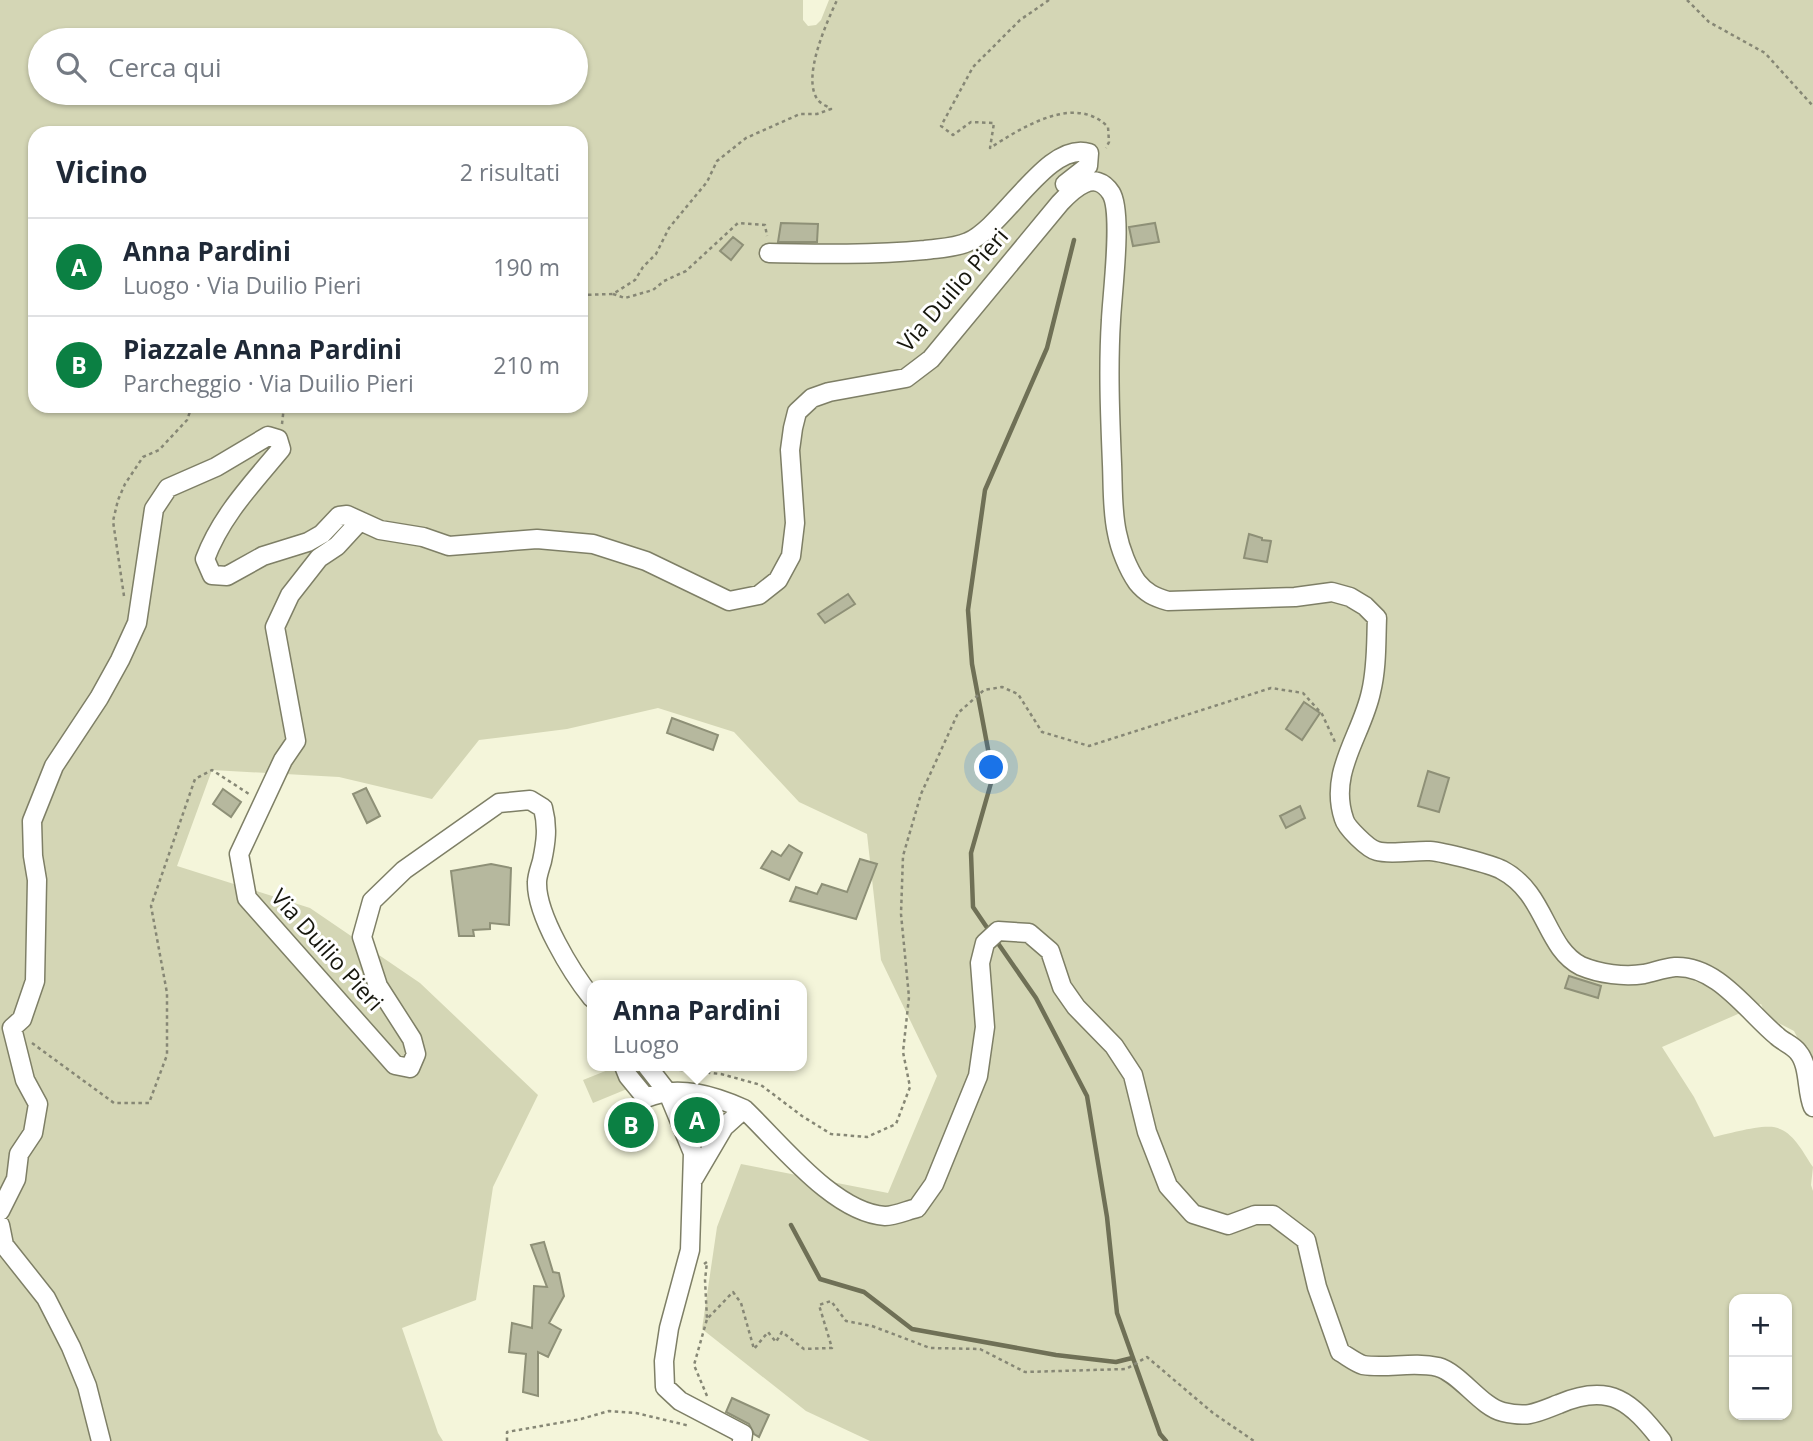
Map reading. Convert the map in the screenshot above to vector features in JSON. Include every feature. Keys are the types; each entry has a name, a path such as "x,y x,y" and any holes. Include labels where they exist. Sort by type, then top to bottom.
{"street":[{"path":"769,253 880,255 967,243 983,233 1047,166 1073,151 1089,153 1088,166 1063,185 1058,196 1060,203"},
{"name":"Via Duilio Pieri","path":"587,992 576,979 545,917 537,883 547,824 543,808 530,800 499,803 404,870 372,901 362,937 378,986 412,1039 416,1054 410,1068 395,1065 247,898 239,854 283,760 296,741 275,627 290,595 319,558 337,546 360,521 380,530 423,537 449,546 537,539 593,544 646,561 729,601 759,595 778,580 791,556 795,523 790,450 797,412 812,398 830,392 906,377 931,359 1060,203 1080,184 1098,181 1112,194 1116,248 1110,332 1113,491 1117,533 1137,581 1150,596 1168,601 1295,597 1332,592 1350,597 1365,606 1377,618 1376,661 1361,726 1344,760 1340,793 1344,821 1356,836 1377,851 1433,851 1501,870 1522,886 1537,904 1562,953 1583,967 1611,975 1642,974 1672,967 1689,967 1706,973 1798,1052 1807,1076 1808,1095 1813,1107"},
{"path":"0,1211 16,1179 19,1154 33,1133 38,1104 26,1080 12,1028 22,1019 35,981 37,880 32,821 54,766 92,710 137,623 154,509 159,499 168,488 216,467 268,436 278,439 281,449 229,512 212,538 205,559 212,575 227,576 263,556 308,542 322,534 340,516 347,514 360,521"},
{"path":"626,1071 646,1098 658,1093 687,1092 719,1098 744,1109 821,1186 851,1206 886,1216 917,1208 934,1184 978,1076 985,1027 980,963 985,943 999,931 1029,933 1050,951 1062,987 1076,1007 1114,1045 1133,1074 1147,1132 1168,1186 1193,1214 1228,1225 1255,1216 1273,1215 1306,1240 1317,1287 1340,1352 1362,1364 1441,1368 1500,1412 1530,1416 1565,1401 1594,1394 1617,1399 1639,1412 1662,1441"},
{"path":"652,1071 668,1093 693,1153 690,1250 669,1328 664,1361 665,1387 680,1401 743,1434 742,1441"},
{"path":"692,1181 724,1127 744,1109"},
{"path":"0,1224 4,1245 46,1298 71,1347 87,1386 101,1441"}],"path":[{"path":"613,295 635,279 656,254 669,228 707,182 718,161 746,138 800,114 817,114 831,109 819,101 813,91 812,81 816,51 837,0"},
{"path":"1049,0 1020,20 974,67 941,126 953,135 971,122 995,123 990,148 1033,122 1076,113 1100,119 1108,127 1109,142 1104,152"},
{"path":"1687,0 1709,22 1765,52 1813,106"},
{"path":"588,295 625,298 653,290 664,281 686,271 738,223 765,225 769,253"},
{"path":"692,1071 721,1074 761,1085 831,1134 867,1137 896,1124 911,1087 903,1052 909,997 901,914 903,856 920,794 936,757 958,713 984,691 1002,687 1018,694 1042,732 1089,746 1271,688 1303,693 1322,714 1344,760"},
{"path":"12,1028 114,1103 149,1103 167,1055 167,993 151,906 195,779 212,770 263,802"},
{"path":"684,1275 707,1262 707,1319 694,1365 707,1398"},
{"path":"707,1319 733,1292 741,1303 754,1349 768,1332 776,1342 782,1332 804,1349 832,1348 819,1305 831,1301 846,1321 872,1326 930,1348 980,1349 1025,1373 1126,1369 1147,1357 1213,1413 1254,1441"},
{"path":"507,1441 507,1432 581,1419 609,1411 636,1413 695,1428"}],"green space":[{"path":"0,0 803,0 803,20 808,26 816,25 821,20 829,0 1813,0 1813,1058 1808,1058 1794,1031 1767,1017 1761,1004 1662,1047 1694,1097 1714,1137 1774,1127 1795,1140 1813,1167 1813,1441 870,1441 806,1411 702,1329 717,1227 741,1164 888,1193 937,1076 881,960 867,834 799,802 734,732 658,708 567,729 479,740 432,799 339,777 212,770 177,866 310,908 420,983 538,1095 493,1187 476,1300 402,1328 443,1441 0,1441"},
{"path":"606,1071 620,1071 627,1089 593,1103 583,1080"}],"building":[{"path":"781,223 818,224 817,242 778,242"},
{"path":"1155,223 1159,242 1133,246 1129,227"},
{"path":"733,237 743,245 731,260 720,251"},
{"path":"1249,534 1271,541 1267,562 1244,558"},
{"path":"848,594 855,604 825,623 818,614"},
{"path":"1304,702 1320,713 1302,740 1286,729"},
{"path":"672,718 718,735 713,750 667,733"},
{"path":"1428,771 1449,778 1439,812 1418,806"},
{"path":"366,788 380,816 367,823 353,794"},
{"path":"223,789 241,802 231,817 213,804"},
{"path":"1300,806 1305,818 1286,828 1280,816"},
{"path":"789,845 802,853 789,880 761,868 772,851 781,856"},
{"path":"860,859 877,864 856,919 790,901 796,887 817,894 822,884 847,892"},
{"path":"491,864 511,868 509,925 490,923 490,929 473,930 474,936 459,936 451,871"},
{"path":"1569,976 1601,986 1598,998 1565,988"},
{"path":"544,1242 553,1272 559,1273 564,1296 549,1323 561,1330 548,1357 538,1352 538,1396 523,1392 526,1354 509,1352 512,1323 532,1328 534,1286 547,1287 531,1245"},
{"path":"732,1398 769,1415 759,1437 754,1434 749,1424 726,1412"}],"waterway":[{"path":"990,932 973,907 971,853 993,776 972,664 968,610 985,490 1047,348 1074,240"},
{"path":"995,939 1036,998 1087,1096 1107,1217 1117,1313 1160,1434 1166,1441"},
{"path":"791,1225 820,1279 864,1292 912,1329 1056,1355 1116,1362 1132,1358"}],"place":[{"name":"Anna Pardini","path":"697,1120"},
{"name":"Piazzale Anna Pardini","path":"631,1125"}]}
